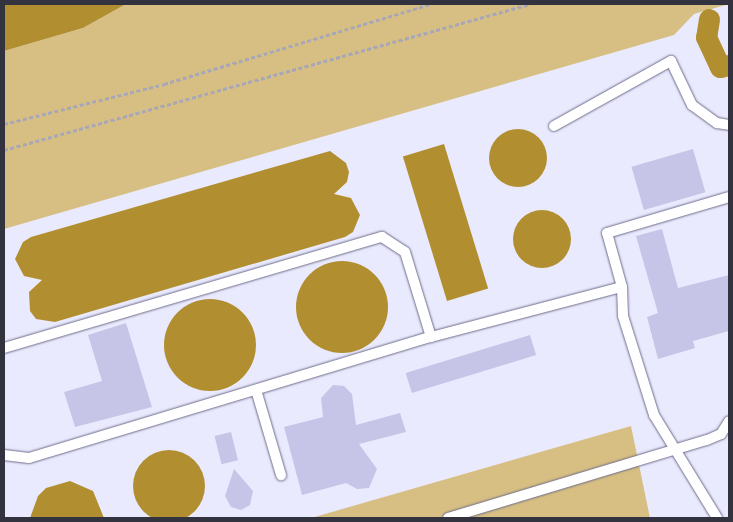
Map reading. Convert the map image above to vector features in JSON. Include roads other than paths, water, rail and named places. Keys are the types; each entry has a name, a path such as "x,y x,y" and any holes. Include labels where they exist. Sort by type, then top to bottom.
{"lane":[{"path":"554,126 671,61 692,104 717,123 729,125"},
{"path":"717,518 674,451 654,415 623,316 622,287 606,233 729,196"},
{"path":"4,348 382,237 405,252 431,337"},
{"path":"4,455 29,458 431,337 622,287"},
{"path":"256,390 281,475"},
{"path":"448,518 674,451 721,434 729,421"}],"waterway":[{"path":"709,19 706,37 720,67 729,65"}]}
